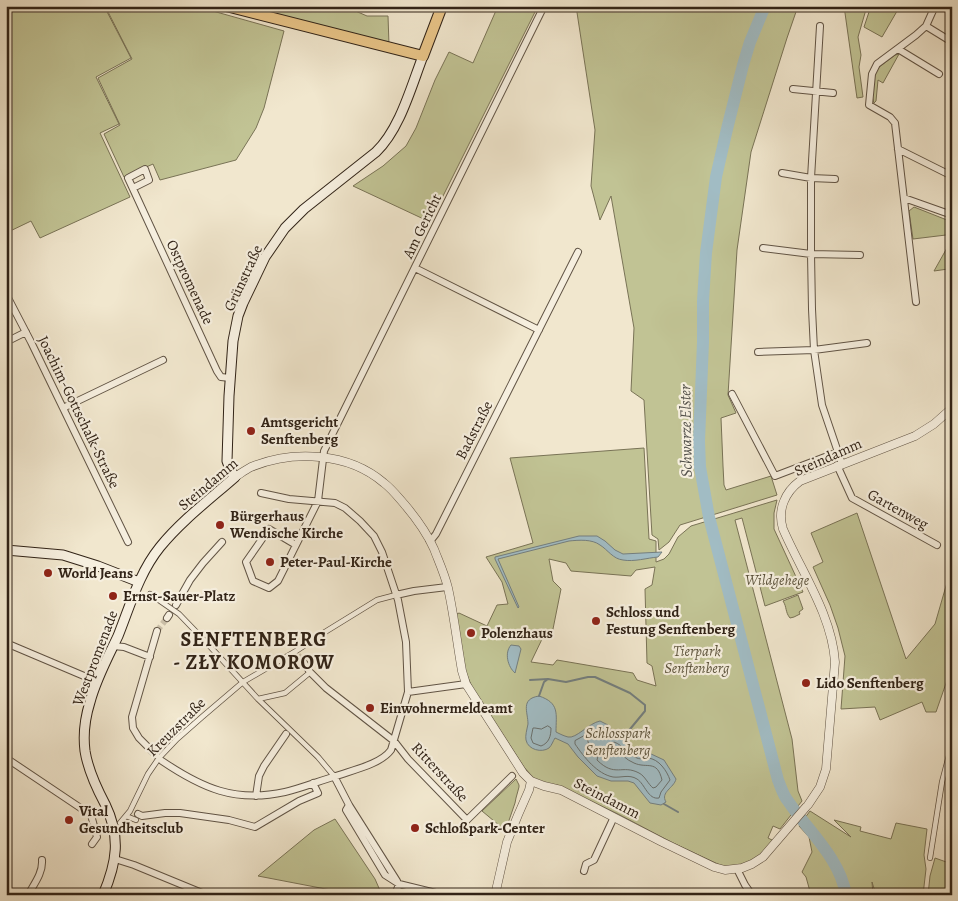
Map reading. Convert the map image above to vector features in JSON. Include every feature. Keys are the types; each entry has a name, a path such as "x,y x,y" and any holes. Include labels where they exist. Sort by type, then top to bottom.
{"main road":[{"path":"226,6 423,56 442,6"},
{"name":"Grünstraße","path":"235,477 227,461 230,378 233,341 238,316 243,303 265,257 285,228 304,209 383,146 398,121 423,56"},
{"name":"Steindamm","path":"139,582 152,558 167,539 235,477"},
{"path":"6,550 63,556 98,566 139,582"},
{"name":"Westpromenade","path":"103,895 115,859 114,825 94,783 87,760 84,740 90,700 139,582"}],"street":[{"name":"Am Gericht","path":"296,544 270,529 246,562 253,581 268,588 278,581 318,501 324,451 544,6"},
{"path":"916,302 895,123 890,117 869,105 872,74 878,64 926,26 935,6"},
{"name":"Gartenweg","path":"820,26 811,178 811,254 814,350 822,405 852,498 937,545"},
{"path":"926,26 952,42"},
{"path":"898,49 939,74"},
{"path":"793,89 833,93"},
{"path":"898,149 952,176"},
{"path":"782,173 835,180"},
{"name":"Ostpromenade","path":"133,188 217,371 221,377 230,378"},
{"path":"904,198 952,215"},
{"path":"764,248 811,254 860,255"},
{"name":"Badstraße","path":"429,540 436,534 578,252"},
{"path":"415,268 539,330"},
{"name":"Joachim-Gottschalk-Straße","path":"6,294 128,542"},
{"path":"6,342 26,332"},
{"path":"758,352 814,350 867,343"},
{"path":"63,408 163,360"},
{"path":"732,394 775,476 838,452"},
{"name":"Steindamm","path":"235,477 249,468 263,463 295,457 324,457 348,462 383,482 415,517 429,540 447,587 466,684 520,768 531,781 561,790 714,867 725,870 737,869 752,864 763,857 807,806 820,787 826,769 835,662 834,652 823,614 783,529 780,516 786,498 800,481 915,436 934,424 952,408"},
{"name":"Ritterstraße","path":"158,631 132,717 133,728 139,738 159,758 189,779 222,792 239,796 285,792 381,759 391,750 408,692 406,642 396,595 382,552 374,536 345,508 335,503 289,499 261,493"},
{"path":"171,612 190,580 222,542"},
{"path":"396,595 447,587"},
{"path":"150,594 218,655 288,732 318,758 334,776 349,805 346,810 385,875 398,884 444,895"},
{"name":"Kreuzstraße","path":"120,823 130,811 148,774 159,758 177,739 243,682 297,653 325,632 377,600 396,595"},
{"path":"6,643 84,676"},
{"path":"113,646 125,648 150,657"},
{"path":"6,658 6,667"},
{"path":"304,663 309,673 326,688 394,741"},
{"path":"258,699 285,693 309,673"},
{"path":"408,692 466,684"},
{"path":"256,796 259,776 264,766 288,732"},
{"name":"Ritterstraße","path":"394,741 408,759 467,820 512,776"},
{"path":"930,858 942,782 952,744"},
{"path":"6,758 91,815 97,836 92,844"},
{"path":"494,895 507,842 530,790 531,781"},
{"path":"126,816 137,817 165,812 180,813 229,820 255,827 318,793 313,783"},
{"path":"130,811 137,817"},
{"path":"584,871 586,864 594,860 614,817"},
{"path":"115,859 206,895"},
{"path":"28,895 41,873 43,867 42,860"},
{"path":"737,869 744,885 752,895"},
{"path":"395,895 398,884"}],"green space":[{"path":"20,6 104,6 131,58 96,77 119,124 100,133 130,197 40,238 31,221 6,233 6,14"},
{"path":"105,6 195,6 284,31 264,108 256,128 236,160 160,180 153,164 124,177 104,134 120,125 98,78 132,59"},
{"path":"234,6 344,6 367,16 388,16 389,45"},
{"path":"498,6 521,6 535,12 430,222 353,186 383,166 406,146 416,128 435,80 449,52 473,63"},
{"path":"576,6 798,6 751,152 737,250 728,395 736,413 721,418 724,485 726,490 771,476 777,495 680,525 669,542 659,550 658,539 652,535 644,400 631,391 634,328 611,196 600,220 591,186 595,130"},
{"path":"844,6 867,6 858,37 863,97 857,98"},
{"path":"871,6 900,6 882,37 864,27"},
{"path":"899,54 883,83 878,80 876,101 874,103 872,96 874,74 878,68"},
{"path":"914,207 952,222 952,238 946,235 913,239 909,211"},
{"path":"952,239 952,270 934,271"},
{"path":"644,448 649,539 656,541 656,562 664,559 669,554 678,537 691,526 777,500 774,513 774,529 803,592 765,606 742,518 735,520 792,739 798,791 802,801 780,829 773,826 768,838 774,841 763,854 754,860 736,866 726,867 720,865 557,785 536,781 524,767 472,687 465,670 455,615 459,613 487,626 497,605 508,604 502,582 486,557 533,543 510,458","holes":["549,559 566,563 571,571 631,576 636,570 655,567 652,585 645,589 647,663 652,666 656,686 637,680 633,673 557,660 553,665 531,662 544,635 552,634 561,589 553,581"]},
{"path":"857,513 906,659 935,624 948,579 952,581 952,666 936,712 926,712 922,702 880,720 875,707 841,709 845,656 830,605 813,567 823,562 811,533"},
{"path":"798,595 803,609 799,612 800,614 790,618 783,601"},
{"path":"516,779 519,787 505,832 482,811"},
{"path":"810,811 851,837 834,820 861,827 860,831 891,839 896,823 927,829 923,895 876,895 872,882 873,895 811,895 806,877 802,872 812,852 809,837 799,826"},
{"path":"335,819 375,879 382,895 357,895 258,876 314,830"},
{"path":"935,858 952,864 952,895 928,895 930,876"}],"water":[{"path":"579,536 597,536 623,554 662,552 658,557 623,560 613,556 597,543 577,540 498,559 518,608 495,557"},
{"path":"511,645 519,646 521,649 515,673 510,667 508,660 508,652"},
{"path":"539,696 551,702 554,706 556,732 566,737 571,737 600,721 608,725 615,737 624,739 630,748 639,753 649,753 664,760 676,779 665,795 666,802 661,805 650,803 634,783 611,781 597,776 568,744 555,738 546,750 536,750 529,746 526,738 528,724 526,707 529,700"}],"waterway":[{"name":"Schwarze Elster","path":"765,6 743,65 716,177 706,253 703,301 700,467 709,517 778,780 786,799 830,857 843,882 846,895"},
{"path":"530,680 548,679 566,682 595,677 630,693 645,705 645,711 624,739"},
{"path":"539,696 544,682 548,679"},
{"path":"664,804 678,812"}],"tunnel":[{"path":"157,631 167,618"},
{"path":"298,655 304,663"}],"place":[{"name":"Amtsgericht Senftenberg","path":"251,431"},
{"name":"Bürgerhaus Wendische Kirche","path":"220,525"},
{"name":"Peter-Paul-Kirche","path":"270,562"},
{"name":"World Jeans","path":"48,573"},
{"name":"Ernst-Sauer-Platz","path":"113,596"},
{"name":"Schloss und Festung Senftenberg","path":"596,621"},
{"name":"Polenzhaus","path":"471,633"},
{"name":"Lido Senftenberg","path":"806,683"},
{"name":"Einwohnermeldeamt","path":"370,708"},
{"name":"Vital Gesundheitsclub","path":"69,820"},
{"name":"Schloßpark-Center","path":"415,828"}],"district":[{"name":"SENFTENBERG - ZŁY KOMOROW","path":"254,650"}],"park label":[{"name":"Wildgehege","path":"777,580"},
{"name":"Tierpark Senftenberg","path":"697,660"},
{"name":"Schlosspark Senftenberg","path":"618,742"}]}
